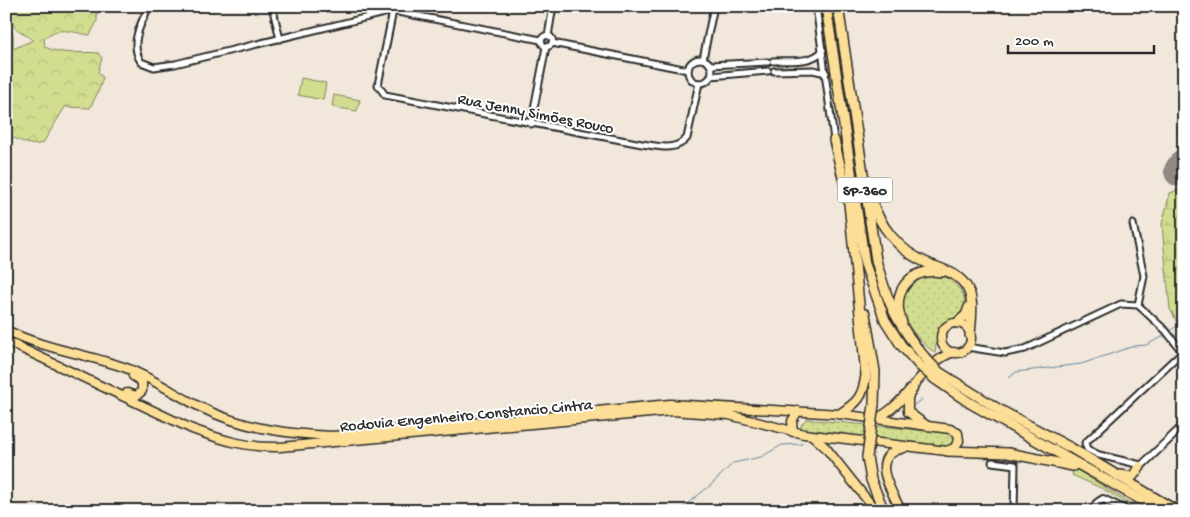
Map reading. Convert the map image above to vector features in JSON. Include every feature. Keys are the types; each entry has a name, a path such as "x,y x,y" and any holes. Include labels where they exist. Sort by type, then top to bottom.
{"highway":[{"name":"SP-360","path":"826,6 852,184"},
{"name":"SP-360","path":"838,6 876,260 887,300 923,363 970,403 1161,511"},
{"path":"834,140 849,203 866,376 864,392 855,404 840,414"},
{"path":"863,176 876,214 890,235 916,257 948,272 966,286 970,299 970,335"},
{"path":"852,184 855,262 872,342 875,371 874,404 868,457 871,480 884,511"},
{"path":"852,184 865,264 875,298 891,331 923,363"},
{"path":"908,337 900,317 898,302 906,282 920,272 948,272"},
{"path":"957,323 966,315 970,299"},
{"name":"SP-360","path":"937,375 1177,511"},
{"path":"947,451 1008,453 1051,460 1086,469"},
{"path":"1104,468 1128,477 1132,476 1140,466"},
{"path":"1140,466 1137,477 1140,484 1149,494"}],"main road":[{"path":"938,360 941,338 947,325 957,323 966,326 970,335 967,347 960,352 954,352 944,347 941,338"},
{"path":"6,330 44,345 127,369 225,418 270,430 333,436 670,404 840,414 950,430 958,433 958,444 947,451"},
{"path":"6,335 38,347 126,373 140,380 143,389 140,394 133,396 43,355 28,351"},
{"name":"Rodovia Engenheiro Constancio Cintra","path":"8,342 192,429 228,442 250,446 280,447 672,411 729,415 813,436 947,451"},
{"path":"876,419 887,413 914,388 938,360 954,352"},
{"path":"914,388 908,397 908,412 931,427"},
{"path":"792,432 792,421 798,411"},
{"path":"813,436 826,448 876,511"},
{"path":"901,511 884,473 884,462 890,453 911,447"}],"street":[{"path":"150,6 139,28 135,47 141,62 146,66 160,68 394,9 541,40"},
{"path":"272,6 280,38"},
{"path":"548,36 553,6"},
{"path":"703,59 714,6"},
{"path":"816,6 834,140"},
{"name":"Rua Jenny Simões Rouco","path":"394,9 378,85 385,95 531,124 642,144 670,147 682,143 689,131 699,83"},
{"path":"541,40 543,37 548,36"},
{"path":"548,36 552,38 552,43"},
{"path":"541,40 542,45 546,47"},
{"path":"531,124 546,47 552,43 688,70"},
{"path":"703,59 710,65 812,59 823,50"},
{"path":"703,59 693,61 688,70 691,78 699,83 706,81 711,76 759,71 813,70 826,73"},
{"path":"812,59 813,70"},
{"path":"782,61 783,70"},
{"path":"758,63 759,71"},
{"path":"710,65 711,76"},
{"path":"1133,224 1134,237 1144,276 1138,305"},
{"path":"967,347 1006,353 1025,349 1122,304 1138,305 1168,333 1183,353 1085,443 1087,449 1099,455 1140,466 1184,425"},
{"path":"992,462 1015,465 1014,511"},
{"path":"1092,511 1100,500 1110,500 1128,511"}],"green space":[{"path":"8,6 97,6 97,21 90,35 71,31 59,31 48,35 44,40 45,47 52,50 72,53 98,53 102,58 98,72 103,78 90,108 65,107 43,143 28,144 6,135 6,25 13,34 13,49 33,40 15,28 8,13"},
{"path":"301,78 326,83 323,100 298,95"},
{"path":"334,95 360,100 357,111 332,107"},
{"path":"1184,188 1184,335 1170,309 1162,224 1170,193"},
{"path":"941,274 957,286 964,297 965,303 961,316 949,320 938,330 935,353 912,330 905,318 902,306 903,295 909,285 922,278"},
{"path":"806,419 949,433 954,436 955,444 949,447 806,431 802,429 801,425"},
{"path":"1074,468 1140,509 1140,511 1103,489 1072,475"}],"waterway":[{"path":"1169,332 1184,320"},
{"path":"1009,378 1016,372 1081,364 1134,346 1146,345 1166,335"},
{"path":"914,405 922,400"},
{"path":"678,511 711,485 733,463 761,457 782,445 802,444"}],"taxiway":[{"path":"1184,125 1184,136"}],"runway":[{"path":"1180,171 1184,165"}]}
